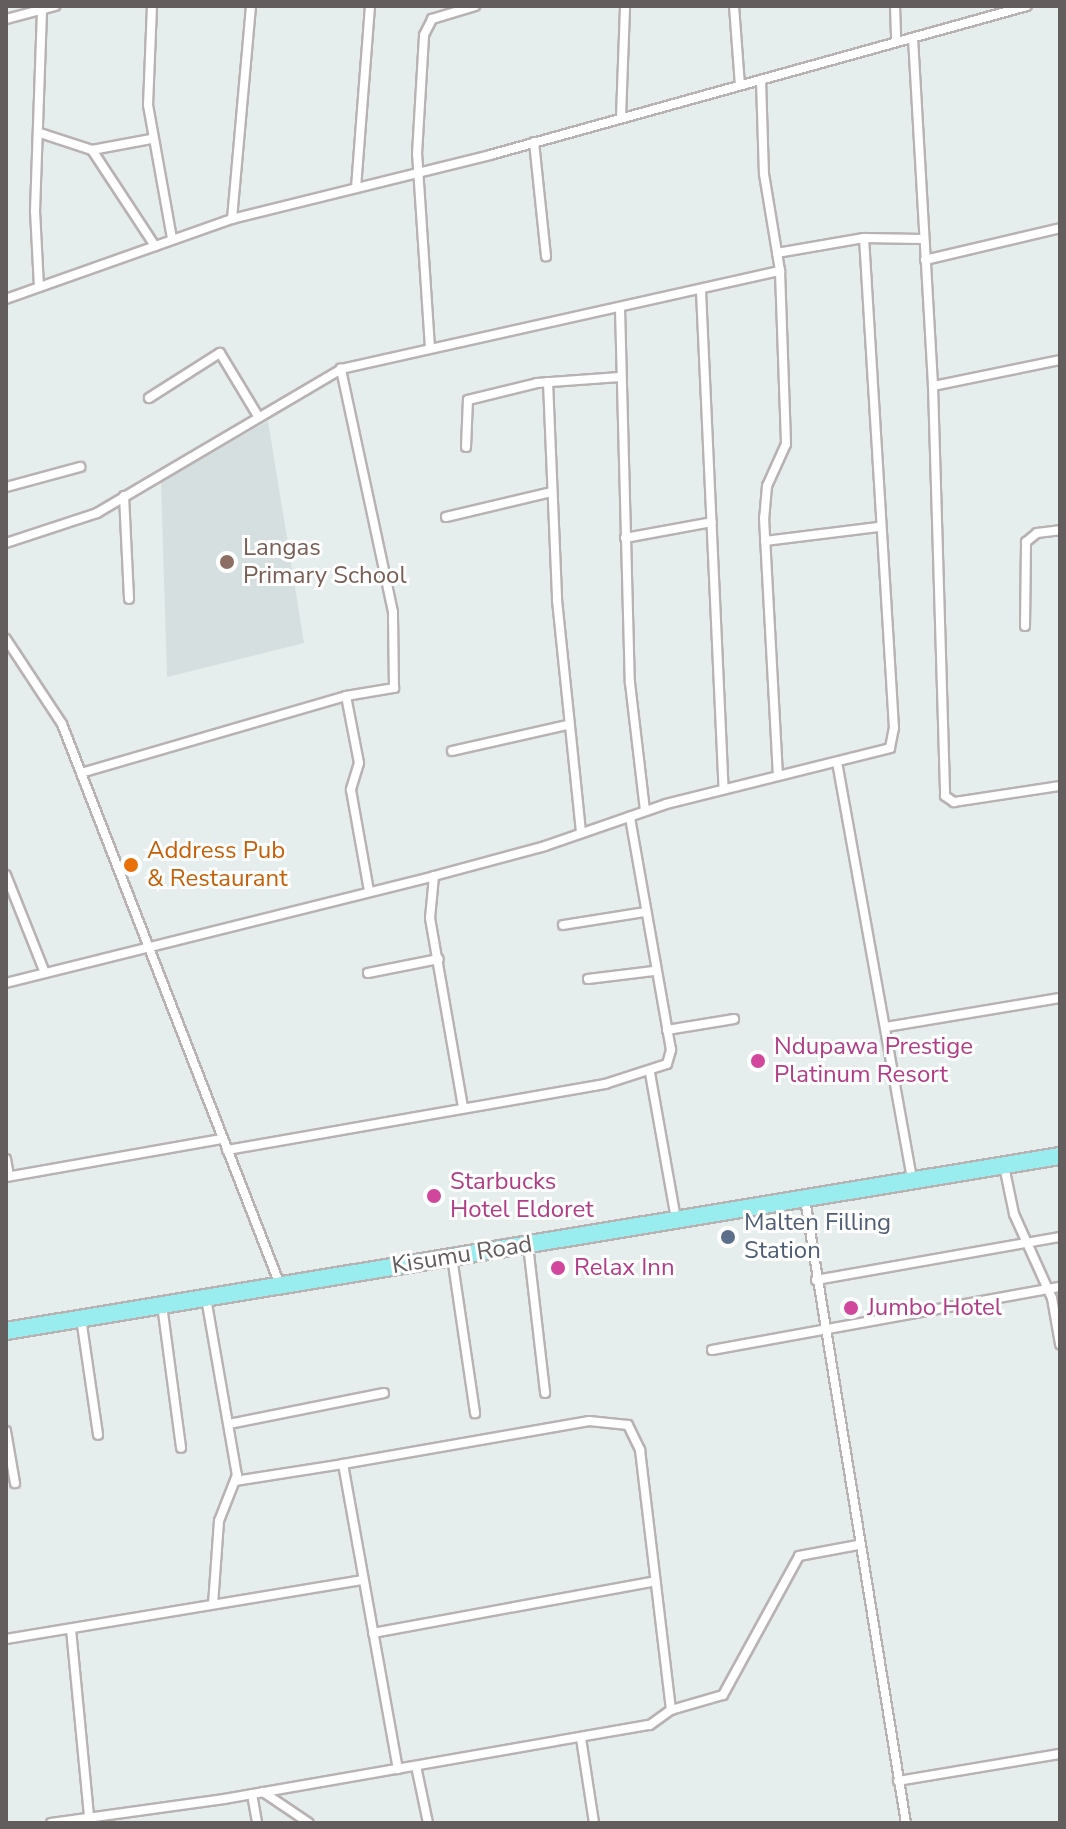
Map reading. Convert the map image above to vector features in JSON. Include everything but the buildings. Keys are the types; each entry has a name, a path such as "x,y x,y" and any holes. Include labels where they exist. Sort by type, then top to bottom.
{"highway":[{"name":"Kisumu Road","path":"6,1331 1060,1156"}],"street":[{"path":"6,19 55,6"},
{"path":"152,6 147,72 151,139 172,239"},
{"path":"232,219 251,6"},
{"path":"356,188 370,6"},
{"path":"430,348 419,173 425,29 432,19 475,6"},
{"path":"621,117 625,6"},
{"path":"734,6 740,85"},
{"path":"895,6 896,42"},
{"path":"6,299 232,219 419,173 1027,6"},
{"path":"39,287 35,211 42,10"},
{"path":"913,38 922,239 933,386 945,796 954,802 1060,786"},
{"path":"761,80 764,174 780,271 786,444 767,486 765,541 778,774"},
{"path":"40,133 92,150 151,139"},
{"path":"534,142 546,256"},
{"path":"92,150 155,246"},
{"path":"925,260 1060,228"},
{"path":"777,253 864,238 922,239"},
{"path":"6,983 434,876 724,788 886,750 894,742 878,527 864,238"},
{"path":"6,543 85,519 341,369 780,271"},
{"path":"701,291 712,522 714,644 724,788"},
{"path":"620,308 630,683 645,811"},
{"path":"149,398 220,353 258,416"},
{"path":"933,386 1060,360"},
{"path":"81,773 346,696 394,688 395,636 341,369"},
{"path":"466,447 468,400 548,382 620,377"},
{"path":"548,382 567,725 581,833"},
{"path":"6,487 80,467"},
{"path":"446,517 552,492"},
{"path":"124,496 129,599"},
{"path":"625,538 712,522"},
{"path":"765,541 878,527"},
{"path":"1025,626 1026,542 1037,533 1060,530"},
{"path":"7,642 58,715 280,1286"},
{"path":"346,696 359,763 351,790 369,891"},
{"path":"452,751 567,725"},
{"path":"837,762 912,1180"},
{"path":"227,1150 650,1073 669,1060 667,1030 654,971 630,817"},
{"path":"6,875 45,973"},
{"path":"434,876 430,918 463,1108"},
{"path":"563,925 645,912"},
{"path":"368,973 439,959"},
{"path":"588,979 654,971"},
{"path":"886,1027 1060,998"},
{"path":"667,1030 734,1019"},
{"path":"650,1073 676,1219"},
{"path":"6,1159 8,1176 222,1139"},
{"path":"1004,1165 1025,1243 1048,1289 1060,1344"},
{"path":"805,1198 858,1545 906,1823"},
{"path":"816,1280 1060,1237"},
{"path":"528,1245 545,1393"},
{"path":"452,1257 475,1413"},
{"path":"712,1350 823,1327 1060,1287"},
{"path":"206,1298 229,1424 235,1481 219,1521 213,1604"},
{"path":"162,1305 181,1448"},
{"path":"81,1318 98,1435"},
{"path":"229,1424 384,1393"},
{"path":"235,1481 589,1421 621,1422 633,1429 640,1450 671,1710"},
{"path":"6,1431 15,1483"},
{"path":"343,1464 398,1769"},
{"path":"51,1823 252,1794 650,1725 671,1710 715,1699 729,1688 799,1556 858,1545"},
{"path":"6,1639 363,1580"},
{"path":"373,1633 655,1581"},
{"path":"71,1629 93,1816"},
{"path":"581,1738 594,1823"},
{"path":"898,1781 1060,1754"},
{"path":"416,1766 428,1823"},
{"path":"263,1792 309,1823"},
{"path":"252,1794 257,1823"},
{"path":"93,1816 108,1823"}],"shaded area":[{"name":"Langas Primary School","path":"268,421 304,643 167,677 161,482"}],"place":[{"name":"Langas Primary School","path":"227,562"},
{"name":"Address Pub & Restaurant","path":"131,865"},
{"name":"Ndupawa Prestige Platinum Resort","path":"758,1061"},
{"name":"Starbucks Hotel Eldoret","path":"434,1196"},
{"name":"Malten Filling Station","path":"728,1237"},
{"name":"Relax Inn","path":"558,1268"},
{"name":"Jumbo Hotel","path":"851,1308"}]}
